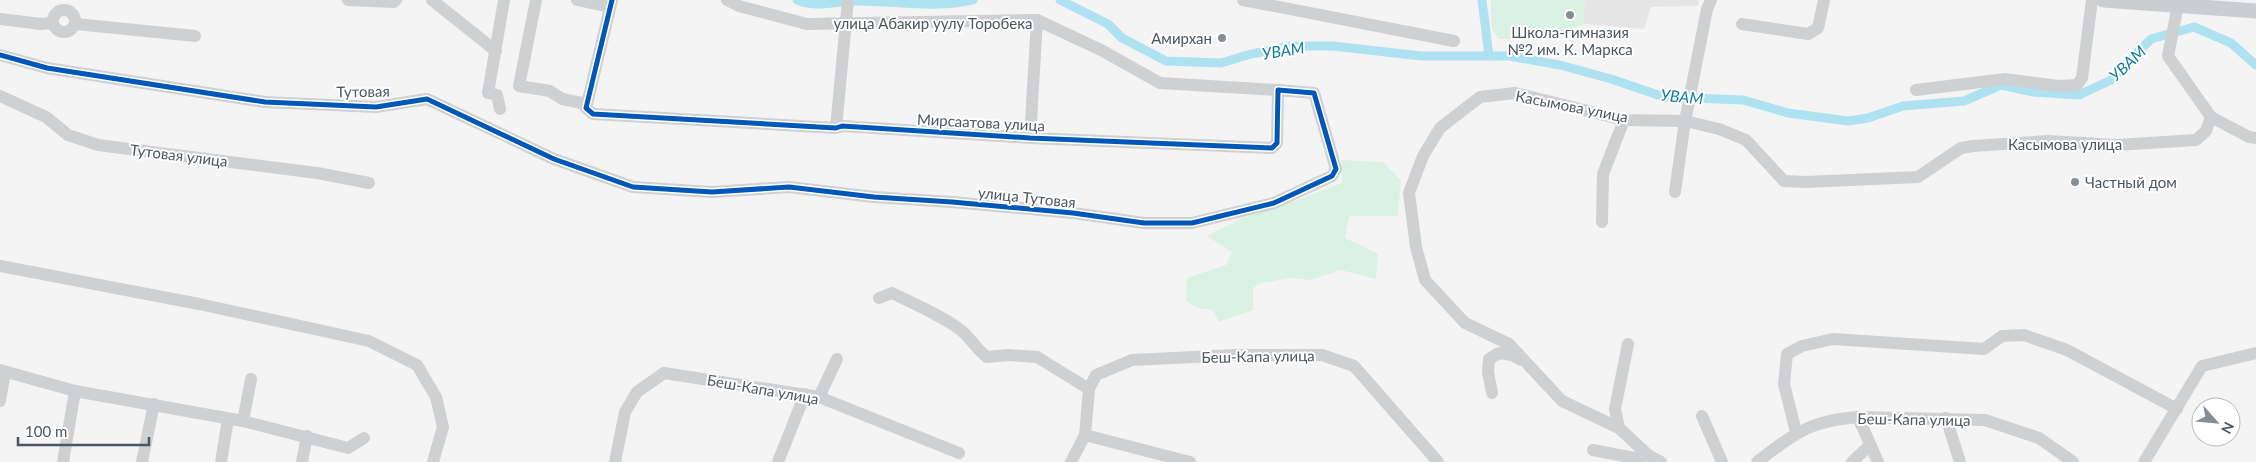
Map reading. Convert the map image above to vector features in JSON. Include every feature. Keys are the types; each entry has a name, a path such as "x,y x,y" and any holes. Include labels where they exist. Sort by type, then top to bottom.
{"main road":[{"path":"2103,0 2256,10"}],"street":[{"path":"348,0 386,2 396,0"},
{"path":"432,0 496,51"},
{"path":"500,109 497,95 488,93 504,0"},
{"name":"Мирсаатова улица","path":"536,0 519,86 550,91 562,99 590,109 836,128 842,126 1030,138 1272,148 1277,144 1278,90"},
{"path":"577,0 611,3 590,109"},
{"name":"улица Абакир уулу Торобека","path":"727,0 739,6 807,24 847,19 1037,20 1102,50 1160,83 1278,90"},
{"path":"836,128 848,0"},
{"path":"1244,0 1454,41"},
{"path":"1675,192 1686,118 1707,9 1711,0"},
{"path":"1742,24 1808,34 1818,28 1824,0"},
{"path":"1916,90 2005,79 2058,86 2077,85 2082,78 2092,0"},
{"path":"68,5 75,15 76,24 71,31 64,33 56,30 53,23 54,16 68,5"},
{"path":"2178,5 2168,56 2211,117 2249,137 2256,138"},
{"path":"0,19 41,24 53,23"},
{"name":"Мирсаатова улица","path":"1030,138 1037,20"},
{"path":"76,24 196,36"},
{"name":"Тутовая","path":"0,55 47,68 265,102 376,107 427,99 554,159 633,187 712,192"},
{"name":"улица Тутовая","path":"712,192 789,187 874,197 952,202 1073,214 1144,223 1192,223 1274,203 1332,176 1336,169 1335,164 1314,93 1278,90"},
{"name":"Касымова улица","path":"1661,462 1648,455 1619,428 1562,401 1530,364 1509,344 1465,323 1425,280 1416,247 1409,193 1423,156 1440,128 1480,97 1515,93 1624,120 1686,118 1746,140 1784,180 1806,182 1918,177 1961,148 1973,146 2048,142 2116,145 2196,140 2206,131 2211,117"},
{"name":"Тутовая улица","path":"0,96 46,117 68,135 98,145 317,173 369,183"},
{"path":"1602,222 1603,174 1624,120"},
{"path":"0,266 199,304 369,341 417,365 436,397 443,427 433,462"},
{"path":"879,298 892,292 964,332 978,351 987,357 1008,355 1037,357 1089,389 1085,435 1071,462"},
{"path":"1796,432 1784,384 1787,354 1802,346 1834,339 1984,348 2002,336 2024,335 2067,350 2177,409"},
{"path":"1619,428 1615,409 1628,344"},
{"path":"1492,392 1488,372 1489,359 1499,353 1512,355 1530,364"},
{"path":"2144,462 2202,366 2256,353"},
{"name":"Беш-Капа улица","path":"1089,389 1096,376 1132,360 1236,355 1322,355 1354,366 1438,462"},
{"path":"819,397 837,359"},
{"path":"0,401 2,371 75,391 243,421 348,448 364,438"},
{"name":"Беш-Капа улица","path":"615,462 624,412 637,392 664,373 819,397 959,453"},
{"path":"243,421 250,379"},
{"path":"63,462 75,391"},
{"path":"778,462 805,394"},
{"path":"142,462 154,404"},
{"path":"1702,416 1722,462"},
{"path":"220,462 228,418"},
{"path":"1858,418 1878,462"},
{"name":"Беш-Капа улица","path":"1757,462 1796,432 1837,419 1858,418 1985,420 2039,438 2073,462"},
{"path":"1946,418 1960,462"},
{"path":"1085,435 1190,462"},
{"path":"302,462 307,436"},
{"path":"1852,462 1870,445"},
{"path":"1593,450 1634,458 1648,455"}],"shaded area":[{"name":"Школа-гимназия №2 им. К. Маркса","path":"1491,0 1699,0 1698,6 1651,7 1644,29 1584,24 1549,37 1499,39 1492,29"}],"green space":[{"name":"Школа-гимназия №2 им. К. Маркса","path":"1491,0 1585,0 1584,24 1549,37 1499,39 1492,29"},
{"path":"1341,160 1383,162 1401,181 1398,216 1349,216 1345,238 1378,254 1376,279 1341,270 1310,280 1293,278 1261,283 1253,288 1253,310 1219,322 1213,310 1197,308 1186,301 1187,278 1226,265 1232,252 1207,236 1242,218 1342,183"}],"waterway":[{"name":"УВАМ","path":"797,0 812,4 850,1 945,4 973,0"},
{"name":"УВАМ","path":"1060,0 1108,24 1122,38 1166,61 1221,63 1251,54 1291,46 1333,46 1421,56 1509,56 1560,65 1611,79 1664,97 1743,100 1788,113 1848,121 1868,118 1903,106 1964,101 2001,85 2033,92 2079,95 2111,80 2151,39 2194,27 2231,43 2256,65"},
{"path":"1482,0 1489,56"}],"cycle path":[{"path":"0,55 47,68 265,102 376,107 427,99 554,159 633,187 712,192 789,187 874,197 1073,213 1144,223 1192,223 1274,203 1332,176 1336,169 1314,93 1278,90 1277,143 1272,148 1030,138 842,126 836,128 593,114 586,108 612,0"}],"place":[{"name":"Школа-гимназия №2 им. К. Маркса","path":"1570,15"},
{"name":"Амирхан","path":"1222,38"},
{"name":"Частный дом","path":"2075,182"}]}
